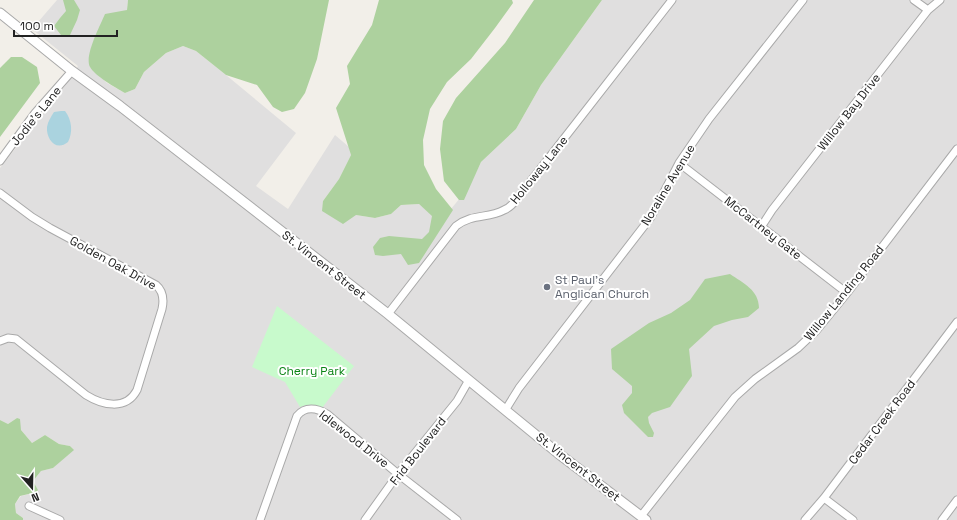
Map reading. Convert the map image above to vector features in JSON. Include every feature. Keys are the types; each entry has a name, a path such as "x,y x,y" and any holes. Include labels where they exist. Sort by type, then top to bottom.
{"street":[{"name":"Holloway Lane","path":"388,314 456,226 463,221 472,218 503,211 516,200 672,0"},
{"name":"Noraline Avenue","path":"506,409 519,388 651,217 679,163 708,119 803,0"},
{"path":"914,0 928,10"},
{"name":"Willow Bay Drive","path":"761,227 772,210 928,10 940,0"},
{"name":"St. Vincent Street","path":"0,13 72,71 127,111 388,314 506,409 559,454 643,518"},
{"name":"Jodie's Lane","path":"0,161 35,113 72,71"},
{"name":"Willow Landing Road","path":"643,518 735,397 755,379 798,348 816,331 847,293 957,149"},
{"name":"McCartney Gate","path":"679,163 847,293"},
{"name":"Golden Oak Drive","path":"0,193 32,218 156,285 161,291 163,301 162,309 137,390 132,398 123,403 111,404 98,402 86,395 16,340 8,338 0,341"},
{"name":"Cedar Creek Road","path":"805,520 824,498 957,322"},
{"name":"Frid Boulevard","path":"364,520 398,474 457,401 469,380"},
{"name":"Idlewood Drive","path":"260,520 295,422 301,412 316,409 327,414 398,474 457,520"},
{"path":"824,498 853,520"},
{"path":"942,520 957,500"},
{"path":"29,506 60,520"}],"shaded area":[{"path":"57,0 128,0 127,10 90,67 107,83 125,93 135,89 144,72 166,53 183,46 196,51 296,133 256,186 288,209 335,135 349,147 351,155 339,179 323,201 356,215 375,218 391,214 401,205 419,204 432,215 442,220 469,187 481,162 516,129 541,85 602,0 957,0 957,520 23,520 23,518 16,513 15,504 21,496 37,492 38,490 33,481 41,471 53,468 73,450 70,446 59,444 45,435 32,443 21,430 17,418 8,424 0,420 0,168 71,78 78,66 32,29"}],"green space":[{"path":"63,0 74,0 80,10 70,35 61,35 54,26 66,11"},
{"path":"128,0 329,0 317,59 305,93 294,109 282,112 273,107 257,85 226,75 196,51 183,46 166,53 144,72 135,89 125,93 101,78 90,67 89,56 93,41 105,14 127,10"},
{"path":"379,0 512,0 513,3 471,59 447,82 430,109 423,140 424,165 436,189 453,210 419,263 408,265 401,254 383,256 375,255 373,247 380,238 389,236 422,239 429,232 432,216 419,204 401,205 391,214 375,218 356,215 343,224 322,211 323,201 339,179 351,155 336,108 350,84 347,66 372,25"},
{"path":"534,0 602,0 541,85 516,129 481,162 464,200 459,200 444,181 440,149 443,121 456,98 505,43"},
{"path":"11,57 22,57 37,67 40,83 0,137 0,68"},
{"path":"730,274 745,284 753,292 756,296 759,308 748,317 714,326 689,349 692,376 670,407 652,413 648,417 654,433 653,437 648,437 624,413 622,405 632,393 632,386 612,369 611,349 649,323 671,313 690,300 705,279"},
{"name":"Cherry Park","path":"277,306 354,366 322,408 311,405 300,407 285,382 252,367"},
{"path":"17,418 20,419 21,430 32,443 45,435 59,444 70,446 74,450 53,468 41,471 33,481 38,490 37,492 20,496 15,504 16,513 23,518 23,520 0,520 0,420 8,424"}],"water":[{"path":"65,111 70,122 71,130 68,142 60,146 56,145 50,140 47,127 54,112"}],"place":[{"name":"St Paul’s Anglican Church","path":"547,287"}]}
